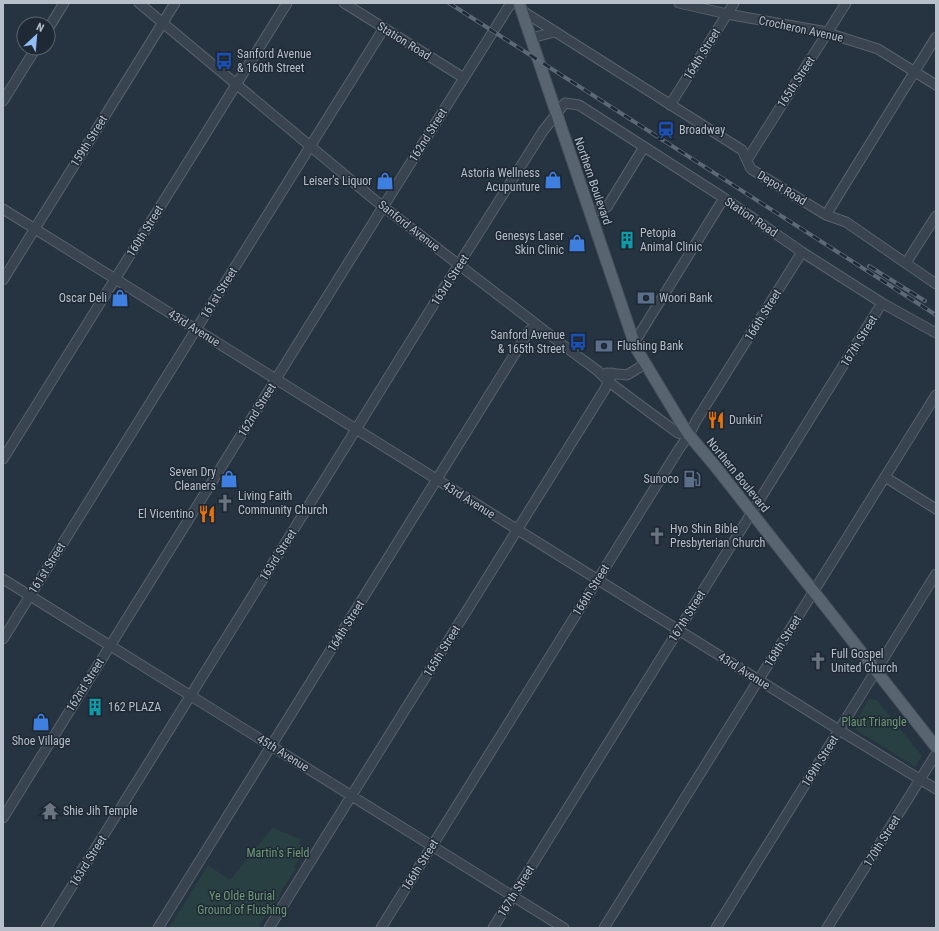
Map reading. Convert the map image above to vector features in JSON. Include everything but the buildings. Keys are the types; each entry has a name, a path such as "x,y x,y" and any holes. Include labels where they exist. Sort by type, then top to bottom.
{"main road":[{"name":"Northern Boulevard","path":"520,6 635,345 645,364 689,435 936,747"}],"street":[{"path":"56,16 64,3"},
{"name":"Sanford Avenue","path":"139,3 383,206 598,371 610,378 678,433 689,435"},
{"name":"159th Street","path":"3,280 175,3"},
{"name":"160th Street","path":"3,459 287,3"},
{"name":"Station Road","path":"344,3 464,78"},
{"name":"162nd Street","path":"3,818 383,206 511,3"},
{"name":"Crocheron Avenue","path":"679,3 727,14 827,32 878,49 936,86"},
{"name":"164th Street","path":"670,105 734,3"},
{"name":"165th Street","path":"746,160 846,3"},
{"name":"Depot Road","path":"520,6 555,32 742,150 751,169 826,215 846,222 936,284"},
{"name":"161st Street","path":"3,639 384,28"},
{"path":"531,38 555,32"},
{"path":"826,215 936,37"},
{"path":"3,101 31,56"},
{"name":"Station Road","path":"565,103 579,105 724,198 802,252 882,303 936,333"},
{"name":"163rd Street","path":"46,928 437,299 543,131 565,103"},
{"path":"590,213 606,208 644,147"},
{"path":"635,345 724,198"},
{"name":"43rd Avenue","path":"3,209 758,680 936,789"},
{"path":"906,263 936,216"},
{"name":"166th Street","path":"381,928 802,252"},
{"name":"167th Street","path":"493,928 882,303"},
{"name":"164th Street","path":"158,928 530,331 536,324"},
{"path":"610,378 627,375 645,364"},
{"name":"165th Street","path":"269,928 518,530 610,378"},
{"name":"168th Street","path":"604,928 936,395"},
{"path":"885,477 936,509"},
{"name":"169th Street","path":"716,928 936,574"},
{"name":"45th Avenue","path":"3,579 564,928"},
{"name":"170th Street","path":"827,928 936,754"}],"green space":[{"name":"Plaut Triangle","path":"869,699 877,700 922,756 915,767 856,730 855,723"},
{"name":"Ye Olde Burial Ground of Flushing","path":"272,828 301,839 299,844 306,848 294,867 296,869 280,893 278,900 273,904 258,928 169,928 208,865 230,880"}],"railway":[{"path":"449,3 936,315"},
{"path":"869,266 925,301"}],"place":[{"name":"Sanford Avenue & 160th Street","path":"224,61"},
{"name":"Broadway","path":"666,130"},
{"name":"Astoria Wellness Acupunture","path":"553,180"},
{"name":"Leiser's Liquor","path":"385,181"},
{"name":"Petopia Animal Clinic","path":"627,240"},
{"name":"Genesys Laser Skin Clinic","path":"577,243"},
{"name":"Oscar Deli","path":"120,298"},
{"name":"Woori Bank","path":"646,298"},
{"name":"Sanford Avenue & 165th Street","path":"578,342"},
{"name":"Flushing Bank","path":"604,346"},
{"name":"Dunkin'","path":"716,420"},
{"name":"Seven Dry Cleaners","path":"229,479"},
{"name":"Sunoco","path":"692,479"},
{"name":"Living Faith Community Church","path":"225,503"},
{"name":"El Vicentino","path":"207,514"},
{"name":"Hyo Shin Bible Presbyterian Church","path":"657,536"},
{"name":"Full Gospel United Church","path":"818,661"},
{"name":"162 PLAZA","path":"95,707"},
{"name":"Shoe Village","path":"41,722"},
{"name":"Shie Jih Temple","path":"50,811"}],"park label":[{"name":"Martin's Field","path":"278,853"}]}
